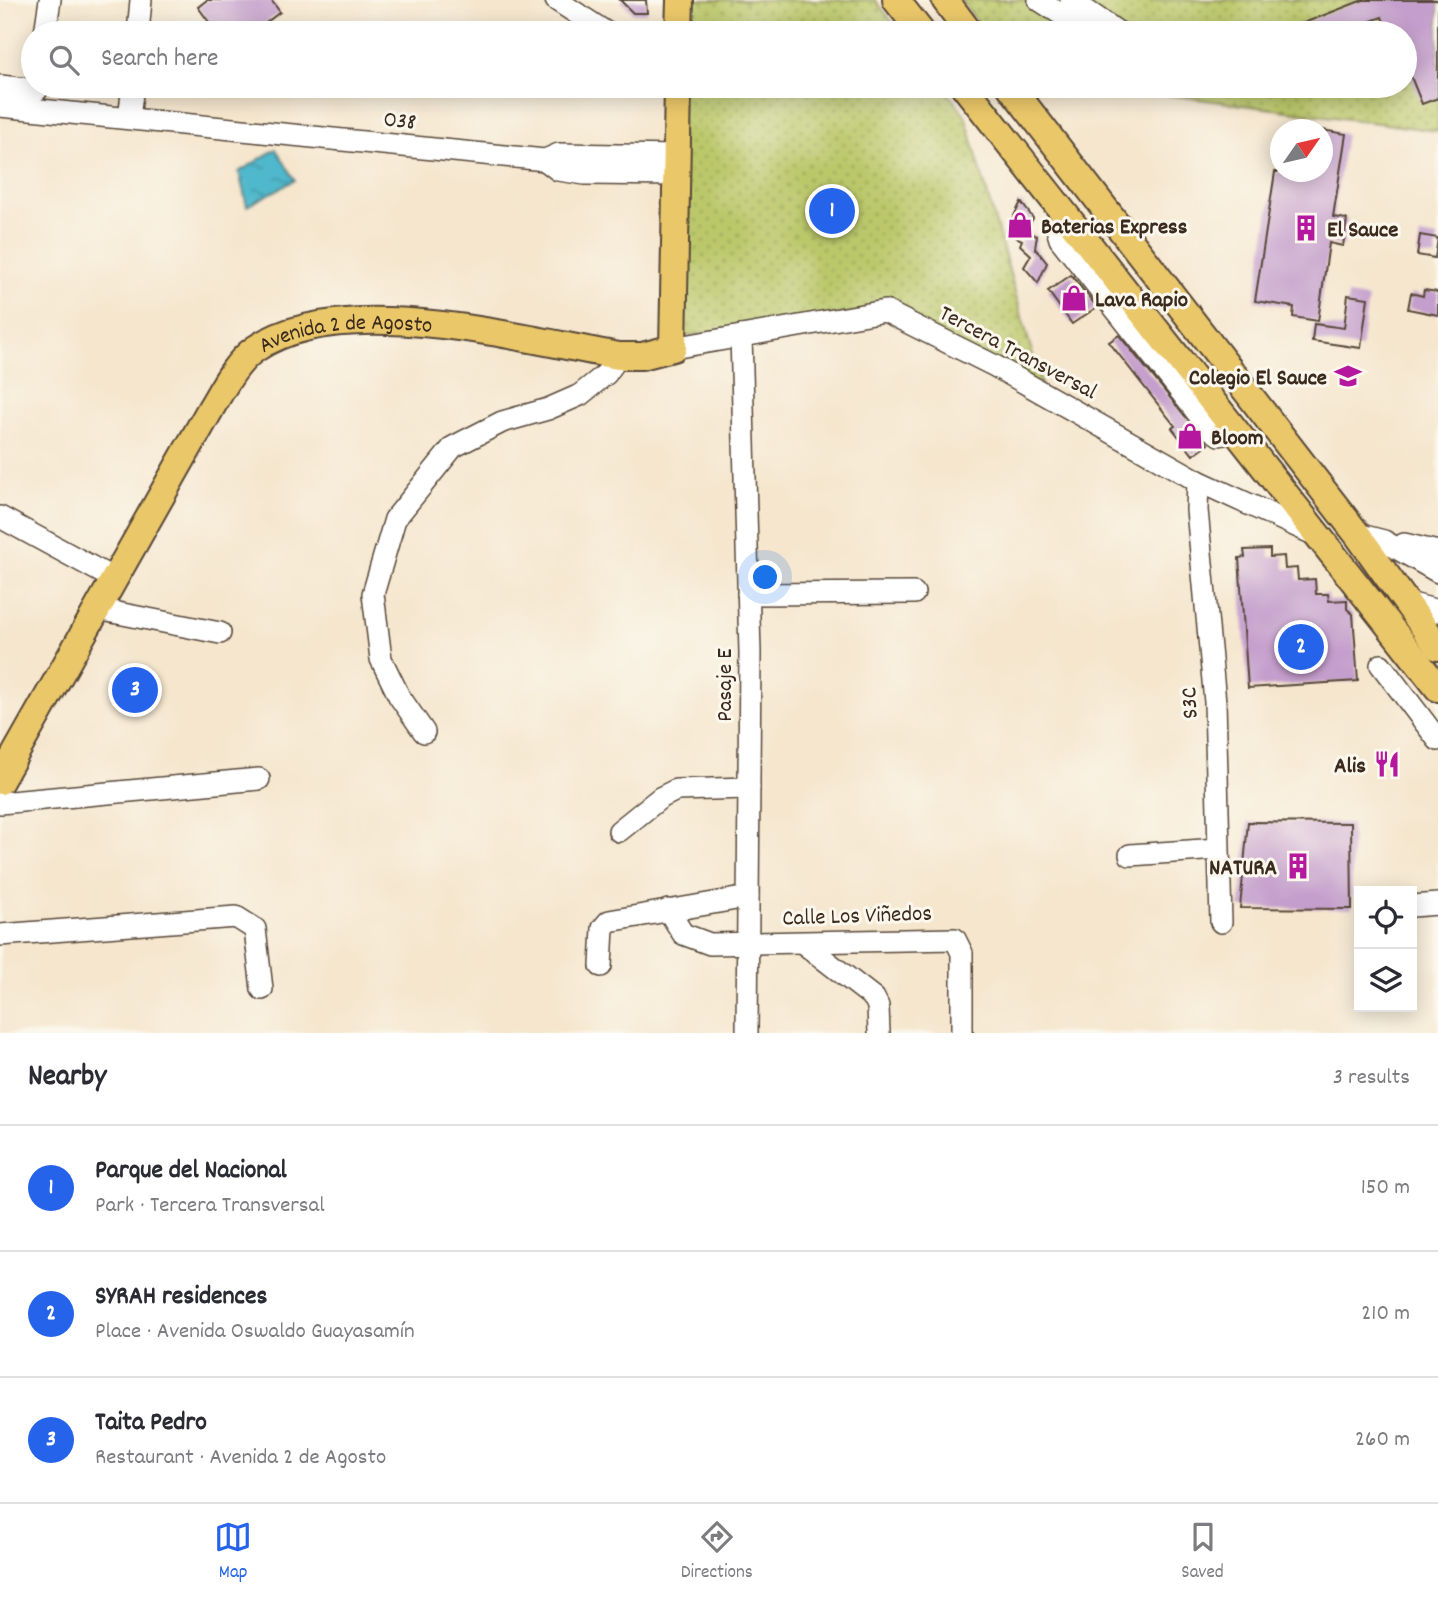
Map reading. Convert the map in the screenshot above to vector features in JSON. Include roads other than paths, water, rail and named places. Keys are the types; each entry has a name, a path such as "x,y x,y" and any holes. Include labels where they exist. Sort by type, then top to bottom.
{"main road":[{"path":"679,21 680,0"},
{"path":"896,0 913,21"},
{"path":"945,0 961,21"},
{"path":"673,348 678,98"},
{"path":"973,98 1065,214 1193,392 1237,432 1438,688"},
{"path":"1019,98 1357,534 1438,648"},
{"name":"Avenida 2 de Agosto","path":"0,781 234,371 253,350 282,333 307,327 361,321 459,327 619,356 642,356 673,348"}],"street":[{"path":"47,21 50,0"},
{"path":"139,21 141,0"},
{"path":"556,0 588,21"},
{"path":"1039,0 1071,21"},
{"path":"1071,0 1102,21"},
{"path":"0,86 21,91"},
{"name":"O38","path":"0,106 26,98"},
{"name":"O38","path":"48,98 129,118 545,160 559,154 677,166"},
{"path":"129,118 131,98"},
{"name":"Tercera Transversal","path":"673,348 885,311 995,366 1198,481 1320,537"},
{"name":"Pasaje E","path":"741,336 748,594 747,1033"},
{"path":"424,732 399,696 381,659 373,594 395,519 453,447 502,422 548,409 580,396 606,374 619,356"},
{"name":"S3C","path":"1198,481 1197,510 1215,702 1220,922"},
{"path":"0,517 114,579"},
{"path":"1357,534 1438,552"},
{"path":"1384,541 1438,572"},
{"path":"748,594 914,593"},
{"path":"1405,602 1438,611"},
{"path":"97,609 220,633"},
{"path":"1381,665 1435,728"},
{"path":"0,803 259,779"},
{"path":"619,831 660,798 676,790 749,788"},
{"path":"1130,855 1218,849"},
{"path":"601,966 603,928 609,921 748,897"},
{"path":"1417,906 1438,904"},
{"name":"Calle Los Viñedos","path":"668,910 683,934 698,942 803,943 955,939 962,953 962,1033"},
{"path":"0,935 236,917 247,921 255,929 262,989"},
{"path":"803,943 874,998 878,1006 879,1033"}],"water":[{"path":"276,149 295,180 247,206 239,172"}],"place":[{"name":"Parque del Nacional","path":"832,211"},
{"name":"Baterias Express","path":"1020,225"},
{"name":"El Sauce","path":"1306,228"},
{"name":"Lava Rapio","path":"1074,298"},
{"name":"Colegio El Sauce","path":"1348,376"},
{"name":"Bloom","path":"1190,436"},
{"name":"SYRAH residences","path":"1301,647"},
{"name":"Taita Pedro","path":"135,690"},
{"name":"Alis","path":"1387,764"},
{"name":"NATURA","path":"1298,866"}]}
